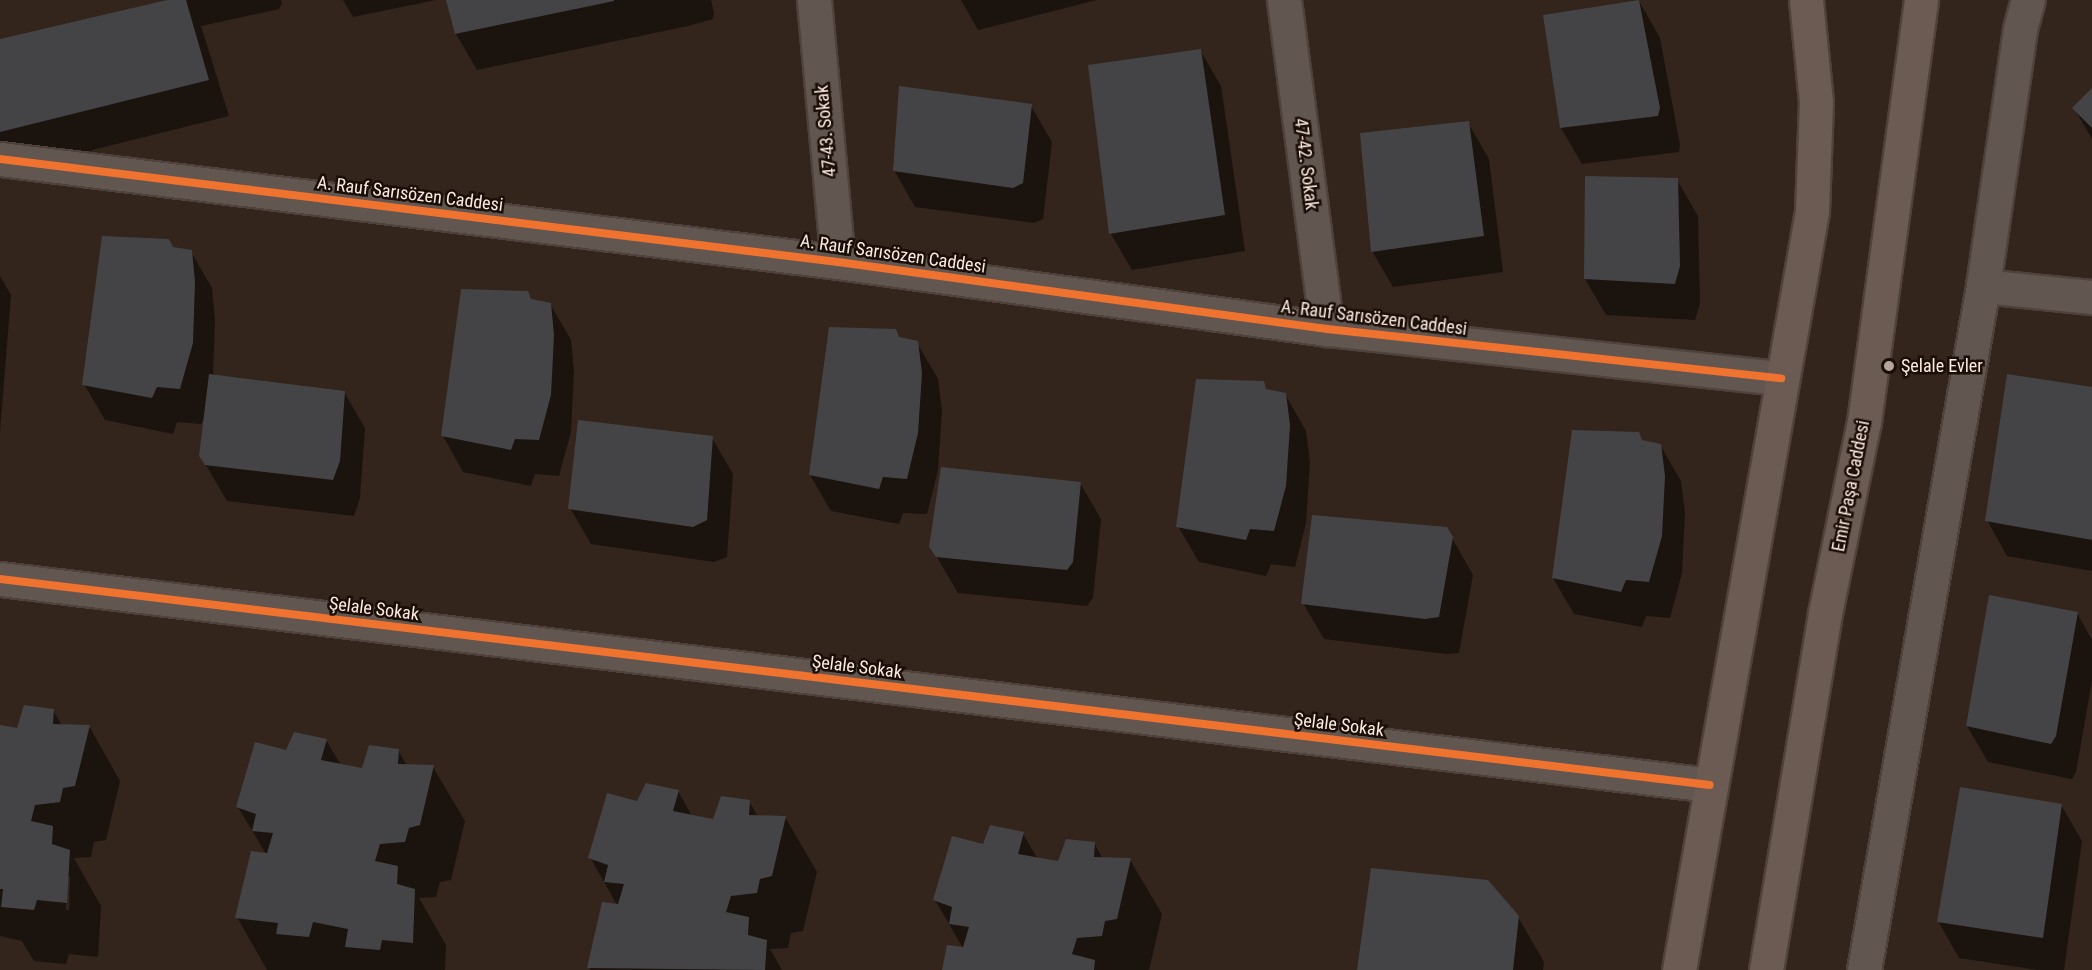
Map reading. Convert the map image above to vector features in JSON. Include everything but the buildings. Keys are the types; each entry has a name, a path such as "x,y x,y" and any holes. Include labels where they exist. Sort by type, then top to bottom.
{"main road":[{"path":"1679,970 1812,211 1816,102 1806,0"},
{"name":"Emir Paşa Caddesi","path":"1766,970 1825,613 1864,422 1921,0"}],"street":[{"name":"47-43. Sokak","path":"814,0 838,262"},
{"name":"47-42. Sokak","path":"1284,0 1327,329"},
{"path":"1864,970 1983,286 2020,29 2028,0"},
{"name":"A. Rauf Sarısözen Caddesi","path":"0,159 838,262 1327,329 1781,378"},
{"path":"1983,286 2092,297"},
{"name":"Şelale Sokak","path":"0,579 1710,784"}],"cycle path":[{"path":"0,159 838,262 1327,329 1781,378"},
{"path":"0,579 1710,785"}],"place":[{"name":"Şelale Evler","path":"1889,366"}]}
